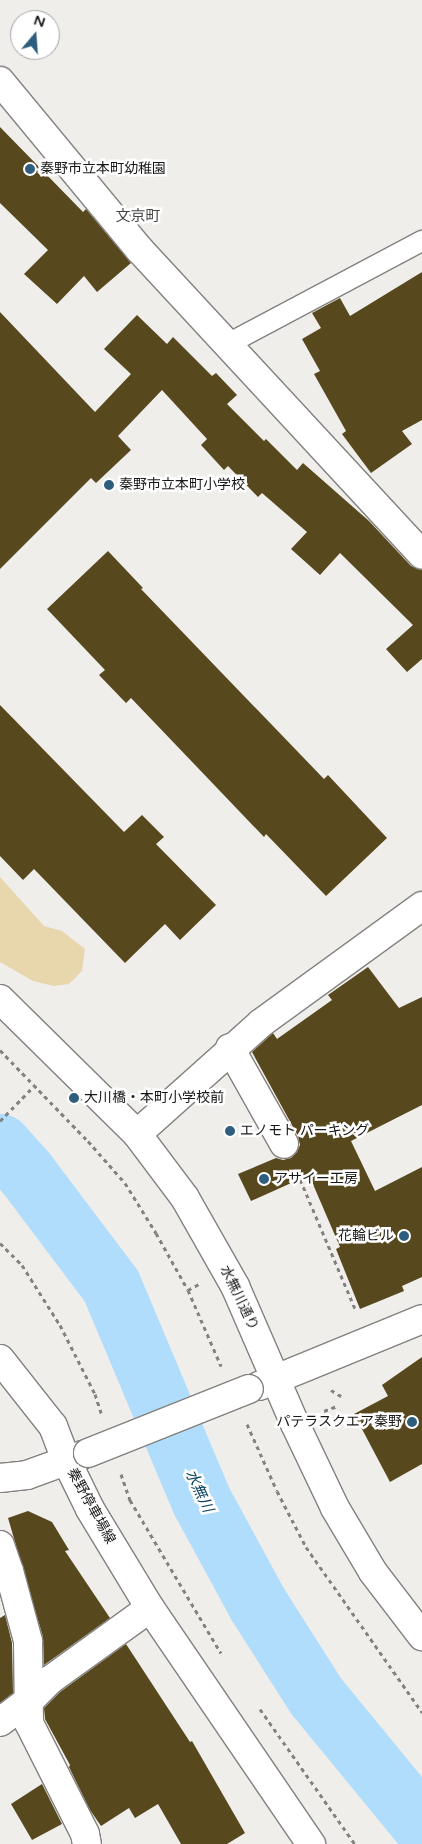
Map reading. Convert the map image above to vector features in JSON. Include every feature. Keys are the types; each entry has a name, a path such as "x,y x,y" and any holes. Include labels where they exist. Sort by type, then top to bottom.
{"street":[{"path":"0,82 140,250 422,555"},
{"path":"137,1134 230,1048 261,1023 422,906"},
{"name":"水無川通り","path":"0,999 137,1134 185,1198 231,1278 335,1508 373,1572 422,1636"},
{"path":"230,1048 284,1144"},
{"name":"秦野停車場線","path":"311,1844 150,1608 90,1509 78,1457 422,1319"},
{"path":"0,1359 78,1457 28,1475 0,1478"},
{"path":"0,1545 10,1571 28,1641 31,1699 29,1722 85,1834 87,1844"},
{"path":"0,1722 31,1699 50,1680 150,1608"}],"lane":[{"path":"228,344 422,241"}],"path":[{"path":"0,1050 35,1085 125,1183 188,1290 224,1372"},
{"path":"0,1121 35,1085"},
{"path":"301,1180 358,1316"},
{"path":"0,1243 22,1265 60,1325 94,1394 103,1421"},
{"path":"188,1290 200,1284"},
{"path":"328,1388 341,1396"},
{"path":"320,1412 337,1406"},
{"path":"244,1418 276,1491 306,1547 422,1712"},
{"path":"118,1465 130,1500 223,1656"},
{"path":"256,1703 355,1844"}],"shaded area":[{"path":"0,877 44,926 62,931 85,949 82,971 69,984 54,986 33,981 0,962"}],"building":[{"path":"0,127 83,212 86,209 131,263 97,292 84,276 57,304 24,274 48,250 0,203"},
{"path":"422,272 422,420 402,431 412,444 371,473 342,434 346,431 314,374 320,371 302,339 321,328 312,313 340,298 350,316"},
{"path":"0,312 95,412 131,374 104,349 137,315 167,344 173,337 212,376 216,373 237,395 227,404 264,441 266,439 297,470 303,463 369,521 411,566 422,570 422,659 407,672 386,649 413,625 340,553 320,575 291,549 307,532 262,493 258,497 228,466 224,470 201,445 207,439 162,390 118,436 131,450 96,483 91,478 0,569"},
{"path":"108,551 143,588 141,589 324,779 328,775 387,838 326,896 266,834 264,837 131,698 126,703 99,675 105,670 47,609"},
{"path":"0,705 124,832 142,815 164,837 156,844 216,905 180,940 165,924 125,963 34,869 23,880 0,856"},
{"path":"368,967 399,1008 422,997 422,1105 351,1141 375,1191 422,1167 422,1277 402,1286 404,1291 360,1309 336,1249 340,1247 309,1175 251,1201 238,1174 276,1158 283,1160 291,1158 297,1152 300,1145 298,1136 252,1052 273,1033 277,1039 332,1000 328,995"},
{"path":"422,1357 422,1464 390,1482 354,1414 388,1396 382,1385"},
{"path":"28,1511 52,1522 69,1550 65,1551 110,1618 44,1665 43,1637 8,1518"},
{"path":"5,1615 12,1643 13,1693 0,1703 0,1618"},
{"path":"126,1644 190,1742 192,1741 245,1833 227,1844 181,1844 158,1804 135,1818 129,1808 101,1826 90,1810 69,1767 70,1765 45,1719 44,1708 60,1692"},
{"path":"42,1784 62,1824 32,1840 11,1804"}],"waterway":[{"name":"水無川","path":"0,1144 26,1173 111,1286 202,1502 258,1605 316,1696 422,1825"}],"place":[{"name":"秦野市立本町幼稚園","path":"30,169"},
{"name":"秦野市立本町小学校","path":"109,485"},
{"name":"大川橋・本町小学校前","path":"74,1098"},
{"name":"エノモト パーキング","path":"230,1131"},
{"name":"アサイー工房","path":"264,1179"},
{"name":"花輪ビル","path":"404,1236"},
{"name":"パテラスクエア秦野","path":"412,1422"}],"district":[{"name":"文京町","path":"138,217"}]}
